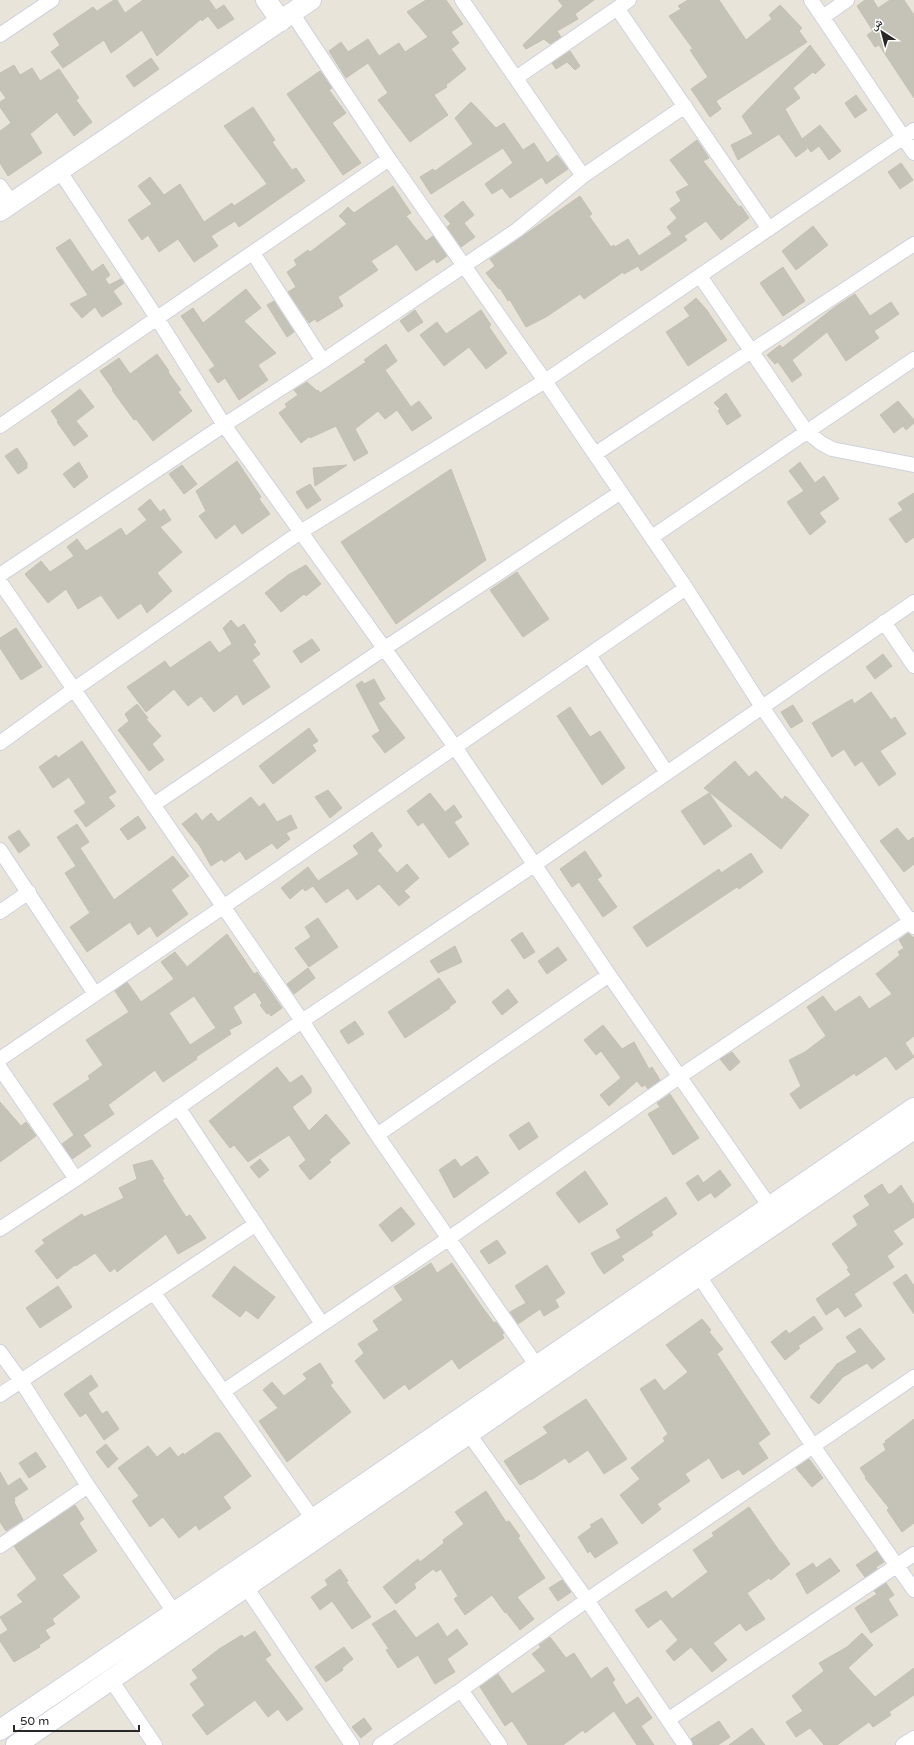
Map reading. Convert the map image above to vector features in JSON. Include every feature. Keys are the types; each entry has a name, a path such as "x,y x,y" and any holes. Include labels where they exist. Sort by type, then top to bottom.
{"main road":[{"path":"266,0 286,17"},
{"path":"6,207 311,0"},
{"path":"16,1745 699,1276 775,1213 914,1108"},
{"path":"0,1730 313,1519 536,1366 775,1213 914,1129"}],"street":[{"path":"0,35 52,0"},
{"path":"462,0 583,176"},
{"path":"516,78 629,0"},
{"path":"811,0 909,134 914,153"},
{"path":"823,17 847,0"},
{"path":"617,8 769,229"},
{"path":"224,1391 448,1239 680,1077 913,922 762,707 686,588 545,381 389,159 286,17"},
{"path":"0,576 517,230 583,176 685,106"},
{"path":"0,743 73,690 302,531 545,381 909,134"},
{"path":"0,426 389,159"},
{"path":"59,170 157,318 224,425 302,531 455,747 609,975 775,1213"},
{"path":"0,186 6,207"},
{"path":"595,454 914,244"},
{"path":"253,253 323,361"},
{"path":"700,276 806,431 821,443 832,449 914,465"},
{"path":"652,537 914,359"},
{"path":"153,805 385,648 620,492"},
{"path":"0,582 302,1021 377,1135 536,1366"},
{"path":"0,1059 686,588"},
{"path":"0,1229 76,1179 178,1106 302,1021 534,865 914,602"},
{"path":"884,622 914,666"},
{"path":"589,655 667,773"},
{"path":"0,850 95,994"},
{"path":"0,912 28,892"},
{"path":"377,1135 609,975"},
{"path":"0,1068 76,1179"},
{"path":"178,1106 322,1324"},
{"path":"0,1395 256,1224"},
{"path":"699,1276 813,1446 914,1590"},
{"path":"154,1293 313,1519"},
{"path":"0,1352 21,1381 88,1486 174,1612"},
{"path":"380,1745 461,1690 587,1600 914,1377"},
{"path":"469,1434 587,1600 685,1745"},
{"path":"0,1546 88,1486"},
{"path":"669,1720 914,1554"},
{"path":"246,1587 352,1745"},
{"path":"111,1680 155,1745"},
{"path":"461,1690 500,1745"},
{"path":"903,1745 914,1738"}],"building":[{"path":"114,0 117,0 125,13 143,0 209,0 216,10 224,5 234,19 218,29 208,16 202,21 201,19 157,56 142,30 111,53 104,40 63,68 51,52 60,45 53,34 93,7 97,11"},
{"path":"426,0 446,0 463,24 451,32 459,43 451,49 466,69 446,85 447,87 434,95 448,115 410,142 378,100 388,93 368,63 346,78 329,51 341,42 348,52 368,39 379,56 399,43 405,52 428,37 407,12"},
{"path":"558,0 594,0 575,14 578,19 557,31 561,37 550,44 544,39 526,49 523,45 563,6"},
{"path":"688,0 719,0 746,40 772,19 769,15 780,5 802,28 799,31 807,42 716,101 721,109 710,117 691,89 708,77 690,50 693,49 669,16 681,9 678,6"},
{"path":"865,0 873,0 878,8 890,0 904,0 914,15 914,98 879,45 875,47 867,35 873,31 857,6"},
{"path":"810,45 825,65 815,74 813,72 793,88 800,98 785,109 802,139 820,125 841,151 829,160 819,146 811,152 802,140 807,149 796,157 779,134 738,160 731,145 753,134 742,116"},
{"path":"570,51 580,66 575,70 567,62 556,69 552,63"},
{"path":"151,58 159,69 134,87 126,76"},
{"path":"14,65 20,75 32,68 40,81 59,69 79,98 76,100 92,122 74,136 57,112 30,134 42,153 8,176 0,163 0,131 11,123 0,107 0,102 6,98 0,90 0,73"},
{"path":"320,71 332,88 329,90 346,113 332,123 361,163 343,175 287,94"},
{"path":"856,95 867,110 855,118 845,103"},
{"path":"471,102 496,128 504,123 523,150 534,143 547,163 557,155 568,169 546,184 542,177 510,198 502,188 492,194 485,184 513,163 503,148 431,194 420,177 433,169 435,171 473,144 455,118"},
{"path":"253,107 275,140 272,142 292,170 296,168 305,181 239,227 235,221 211,236 218,246 194,262 178,239 159,252 148,235 142,240 128,220 152,204 138,186 150,177 164,195 180,184 204,222 232,203 234,206 267,184 224,126"},
{"path":"697,140 709,158 703,161 739,207 741,206 749,218 721,240 706,221 684,236 687,240 641,271 638,266 624,274 623,272 584,299 580,294 546,317 526,327 510,300 508,301 500,288 499,289 486,273 495,266 490,259 580,196 592,214 589,216 611,247 614,245 615,247 628,239 639,256 672,234 667,227 677,218 670,209 681,201 676,192 689,185 670,160"},
{"path":"901,163 913,180 900,189 888,172"},
{"path":"393,186 411,213 406,216 426,241 433,236 447,256 437,263 434,259 416,271 397,244 371,261 378,270 338,297 343,306 317,322 315,319 309,323 288,292 296,287 287,272 297,265 294,260 308,250 310,252 347,224 339,216 348,207 354,213"},
{"path":"463,201 474,215 464,223 475,237 461,247 447,227 451,224 444,216"},
{"path":"813,226 828,245 796,270 782,251"},
{"path":"70,239 92,272 103,264 110,275 105,279 109,285 121,279 124,283 113,291 122,304 102,317 95,307 82,318 70,304 88,295 56,248"},
{"path":"783,267 805,301 783,316 760,283"},
{"path":"246,289 261,308 244,321 276,353 258,365 268,380 239,400 225,378 218,383 209,370 215,366 181,316 193,308 203,323"},
{"path":"855,294 870,316 891,302 899,314 874,331 879,338 846,361 827,332 792,360 802,375 792,382 778,362 775,364 767,355 780,345 782,348 835,307"},
{"path":"696,298 706,309 727,340 688,366 666,332 690,316 684,308"},
{"path":"274,301 294,332 287,337 267,305"},
{"path":"415,310 423,322 408,332 400,321"},
{"path":"481,310 491,325 489,327 507,353 486,369 469,347 444,366 420,335 437,322 446,334"},
{"path":"386,344 397,361 385,370 411,407 419,401 432,418 412,431 397,410 385,419 378,411 355,429 368,453 354,461 336,426 310,438 310,436 301,443 279,413 287,407 285,404 298,395 294,390 307,382 320,393 366,362 364,360"},
{"path":"157,354 181,390 178,392 192,411 153,441 136,419 134,420 100,371 119,358 130,374"},
{"path":"80,389 94,407 76,421 88,436 74,446 51,411"},
{"path":"726,393 741,416 727,425 718,411 720,409 714,403"},
{"path":"898,401 914,420 914,423 906,430 903,426 894,433 880,415"},
{"path":"17,448 27,463 27,468 18,474 5,456"},
{"path":"237,461 261,497 259,499 270,514 242,534 235,524 216,539 199,516 206,511 196,491"},
{"path":"79,462 88,477 74,488 63,474"},
{"path":"800,462 815,483 824,476 839,499 819,513 826,522 810,535 787,502 804,491 789,471"},
{"path":"182,465 197,484 184,494 169,474"},
{"path":"347,465 315,486 313,468"},
{"path":"451,469 486,560 396,624 341,542"},
{"path":"310,484 321,500 307,509 296,492"},
{"path":"914,493 914,537 906,543 889,519 903,510 898,503"},
{"path":"150,499 160,512 164,509 171,520 160,527 182,552 157,573 172,591 147,613 141,603 118,619 101,595 78,609 66,589 48,603 25,574 41,561 50,572 74,556 67,547 77,539 86,551 121,528 126,536 147,520 138,509"},
{"path":"306,565 321,584 306,596 304,594 281,612 265,593 288,575"},
{"path":"517,572 549,619 523,637 490,590"},
{"path":"231,620 238,628 244,624 256,642 253,644 260,654 252,660 270,687 243,705 237,694 214,712 201,696 188,706 174,689 146,712 127,687 165,661 170,668 210,641 219,653 232,644 223,628"},
{"path":"16,628 42,667 21,680 0,648 0,638"},
{"path":"312,639 320,650 301,663 293,651"},
{"path":"883,654 892,666 875,679 866,667"},
{"path":"374,679 385,699 378,703 405,738 385,753 372,736 380,731 356,685 362,681 364,684"},
{"path":"871,692 891,720 895,717 906,734 880,751 896,774 879,786 862,761 855,766 844,749 832,757 812,723 852,699 854,704"},
{"path":"137,704 148,718 146,719 161,736 152,744 164,760 149,771 118,730 129,721 125,714"},
{"path":"793,705 803,721 791,728 781,712"},
{"path":"570,707 590,737 600,731 625,768 602,785 557,716"},
{"path":"309,728 318,741 312,745 316,751 273,784 259,766"},
{"path":"82,741 116,792 108,797 115,806 86,827 74,811 86,803 69,777 53,788 39,767 56,755 58,758"},
{"path":"735,761 749,777 756,771 782,800 785,796 809,815 781,849 704,788"},
{"path":"328,790 342,808 330,818 315,797"},
{"path":"430,793 445,812 454,805 462,817 454,822 469,844 449,858 423,822 418,826 407,811"},
{"path":"709,793 732,826 704,845 681,811"},
{"path":"251,797 259,807 264,803 277,822 291,815 297,828 286,833 290,839 277,849 272,843 246,860 240,851 224,862 222,859 211,866 200,846 182,824 196,813 202,821 211,813 218,822"},
{"path":"138,816 146,828 128,840 120,829"},
{"path":"77,824 89,842 80,848 114,900 173,856 189,876 171,890 188,914 157,937 150,926 138,935 130,922 87,952 70,927 90,913 65,873 76,866 57,837"},
{"path":"897,828 908,841 914,837 914,864 904,872 880,841"},
{"path":"19,830 30,845 19,853 8,837"},
{"path":"372,832 382,846 377,850 397,873 407,864 419,878 404,891 410,897 399,906 379,884 357,900 348,888 326,903 313,886 305,891 303,888 290,899 281,888 308,867 318,881 359,854 353,846"},
{"path":"585,851 602,876 597,879 617,907 603,917 579,882 572,887 560,869"},
{"path":"751,853 763,872 739,889 737,887 647,947 633,927 719,869 721,873"},
{"path":"318,918 338,947 309,967 295,948 311,937 305,927"},
{"path":"522,932 535,952 524,959 511,940"},
{"path":"908,933 914,938 914,1036 905,1043 914,1057 896,1070 886,1056 856,1076 855,1073 800,1109 790,1094 801,1086 789,1060 805,1052 826,1036 807,1007 823,996 835,1012 860,996 869,1009 892,994 876,974 900,955 898,952 904,948 899,940"},
{"path":"227,934 254,974 257,972 282,1008 271,1016 269,1013 267,1014 260,1005 262,1003 255,992 233,1007 242,1023 229,1030 231,1034 196,1057 197,1059 163,1082 155,1070 108,1105 114,1114 83,1135 91,1146 72,1159 62,1144 74,1135 53,1104 90,1079 88,1076 103,1065 86,1040 129,1012 115,991 127,982 141,1002 174,979 161,962 175,952 187,967","holes":["194,996 216,1028 190,1045 169,1013"]},
{"path":"455,946 462,962 438,973 430,961"},
{"path":"558,947 567,960 547,974 538,961"},
{"path":"308,968 315,978 294,994 287,984"},
{"path":"439,978 456,1002 449,1007 450,1008 405,1038 388,1012"},
{"path":"508,989 518,1002 502,1015 492,1002"},
{"path":"355,1021 364,1034 348,1044 340,1031"},
{"path":"603,1025 622,1049 634,1042 649,1069 652,1067 660,1080 648,1089 645,1085 642,1087 637,1081 609,1106 600,1095 621,1078 601,1051 596,1055 584,1040"},
{"path":"732,1052 740,1062 730,1071 720,1059"},
{"path":"277,1067 290,1083 302,1075 311,1088 311,1093 292,1107 309,1131 326,1114 350,1143 329,1160 331,1162 310,1180 299,1166 306,1160 289,1135 248,1162 234,1145 230,1148 209,1121"},
{"path":"670,1094 699,1138 673,1155 648,1114 660,1107 657,1103"},
{"path":"0,1102 21,1126 26,1122 36,1136 0,1162"},
{"path":"529,1122 538,1137 519,1150 509,1135"},
{"path":"477,1156 489,1173 454,1198 439,1170 455,1159 461,1167"},
{"path":"260,1159 269,1170 259,1178 250,1167"},
{"path":"152,1160 164,1179 162,1180 186,1217 190,1215 206,1238 178,1254 166,1234 117,1272 115,1268 110,1272 95,1253 76,1266 75,1265 57,1279 35,1251 45,1243 42,1240 82,1214 84,1217 124,1198 119,1188 137,1179 133,1165"},
{"path":"720,1170 731,1185 715,1198 703,1183"},
{"path":"585,1171 608,1204 579,1223 556,1193"},
{"path":"698,1175 710,1193 698,1201 686,1183"},
{"path":"882,1184 888,1194 891,1194 901,1185 914,1205 914,1217 893,1231 903,1244 887,1256 894,1267 854,1294 862,1306 845,1317 838,1307 826,1315 816,1299 851,1275 847,1269 849,1268 832,1244 858,1225 853,1216 870,1205 864,1196"},
{"path":"666,1197 677,1214 651,1232 653,1235 621,1256 624,1260 604,1274 591,1253 621,1238 616,1230"},
{"path":"401,1207 415,1224 392,1242 379,1225"},
{"path":"497,1240 506,1253 489,1264 480,1251"},
{"path":"431,1263 437,1273 452,1263 494,1323 496,1322 504,1333 502,1334 504,1338 459,1369 452,1359 409,1390 405,1384 384,1399 355,1361 364,1353 358,1344 379,1330 373,1321 403,1300 394,1287"},
{"path":"547,1265 565,1293 555,1300 559,1307 544,1316 540,1309 518,1324 510,1312 526,1303 515,1286"},
{"path":"234,1266 275,1297 258,1319 246,1310 240,1317 212,1296"},
{"path":"906,1274 914,1286 914,1314 893,1283"},
{"path":"58,1286 72,1307 40,1328 26,1308"},
{"path":"814,1316 823,1329 798,1346 800,1348 785,1360 771,1342 786,1330 789,1334"},
{"path":"702,1319 711,1330 709,1332 723,1349 717,1354 770,1434 758,1443 768,1458 743,1475 739,1469 722,1479 709,1458 685,1474 690,1481 657,1504 661,1509 642,1524 620,1495 640,1479 631,1468 665,1441 663,1438 668,1434 640,1389 655,1379 664,1391 688,1372 666,1345"},
{"path":"860,1328 885,1359 872,1369 867,1363 843,1377 819,1404 810,1397 837,1364 857,1352 846,1337"},
{"path":"320,1363 333,1383 330,1385 351,1412 287,1462 259,1421 278,1408 263,1390 272,1382 284,1396 307,1379 303,1374"},
{"path":"91,1375 98,1386 88,1393 102,1414 107,1411 119,1429 104,1440 86,1413 80,1417 64,1394"},
{"path":"586,1399 627,1459 604,1474 588,1450 569,1463 565,1458 531,1480 530,1479 520,1485 504,1461 548,1433 543,1427"},
{"path":"914,1419 914,1523 902,1532 887,1510 889,1508 865,1478 866,1477 860,1468 886,1450 883,1444 886,1443 885,1441"},
{"path":"215,1433 220,1433 251,1476 223,1497 231,1508 199,1530 196,1525 179,1538 163,1517 150,1527 132,1501 139,1496 118,1468 148,1446 157,1457 170,1447 178,1457 183,1453 184,1455"},
{"path":"106,1444 118,1459 108,1468 96,1452"},
{"path":"36,1452 46,1467 29,1478 19,1463"},
{"path":"809,1459 823,1478 812,1487 796,1468"},
{"path":"0,1472 8,1486 20,1478 28,1489 14,1498 14,1502 23,1520 6,1531 0,1522"},
{"path":"486,1491 506,1522 509,1521 520,1536 518,1538 545,1578 517,1597 534,1619 520,1630 492,1595 465,1615 454,1599 458,1596 441,1569 436,1572 433,1569 414,1584 416,1588 396,1604 383,1587 418,1559 420,1562 444,1543 443,1540 464,1524 455,1512"},
{"path":"75,1505 84,1519 79,1523 97,1551 62,1575 80,1597 52,1619 55,1624 45,1630 50,1638 39,1645 40,1647 14,1662 0,1641 0,1635 8,1630 0,1617 23,1602 17,1595 37,1579 14,1546"},
{"path":"749,1507 790,1564 771,1580 769,1578 747,1593 765,1619 746,1631 740,1623 713,1643 727,1660 712,1672 691,1647 674,1661 666,1651 678,1640 661,1619 648,1628 635,1610 666,1591 672,1599 708,1572 693,1550 714,1536 712,1533"},
{"path":"602,1518 618,1543 595,1558 590,1551 588,1553 578,1537 592,1527 590,1525"},
{"path":"877,1551 884,1562 865,1577 856,1565"},
{"path":"830,1558 840,1571 807,1594 796,1574 813,1563 816,1568"},
{"path":"340,1569 348,1581 346,1582 371,1617 352,1629 332,1601 320,1610 311,1597 328,1585 325,1580"},
{"path":"562,1580 571,1592 558,1601 549,1588"},
{"path":"886,1583 894,1595 888,1599 898,1615 871,1633 855,1608 877,1594 874,1591"},
{"path":"395,1610 416,1638 438,1623 447,1637 457,1629 468,1644 447,1659 455,1672 435,1684 418,1655 398,1668 386,1650 389,1649 372,1624"},
{"path":"255,1631 271,1655 265,1659 303,1709 287,1721 278,1709 268,1717 255,1700 207,1735 192,1715 205,1705 190,1684 198,1678 192,1670 219,1649 242,1635 244,1638"},
{"path":"862,1633 873,1645 848,1668 875,1697 914,1668 914,1695 889,1712 891,1715 873,1727 869,1722 837,1745 824,1745 810,1728 796,1737 786,1722 803,1711 792,1696 824,1671 819,1663 847,1647"},
{"path":"550,1637 566,1658 574,1653 591,1679 607,1667 615,1680 612,1682 626,1705 638,1697 652,1718 641,1726 654,1745 637,1745 614,1711 585,1733 583,1730 563,1745 528,1745 512,1721 505,1726 480,1687 498,1674 512,1694 546,1671 532,1654 541,1647 539,1645"},
{"path":"344,1647 353,1659 342,1668 343,1670 326,1682 315,1667"},
{"path":"364,1718 372,1729 361,1738 352,1727"},
{"path":"719,1721 730,1737 718,1745 693,1745 691,1739"},
{"path":"752,1728 765,1745 729,1745"}]}
